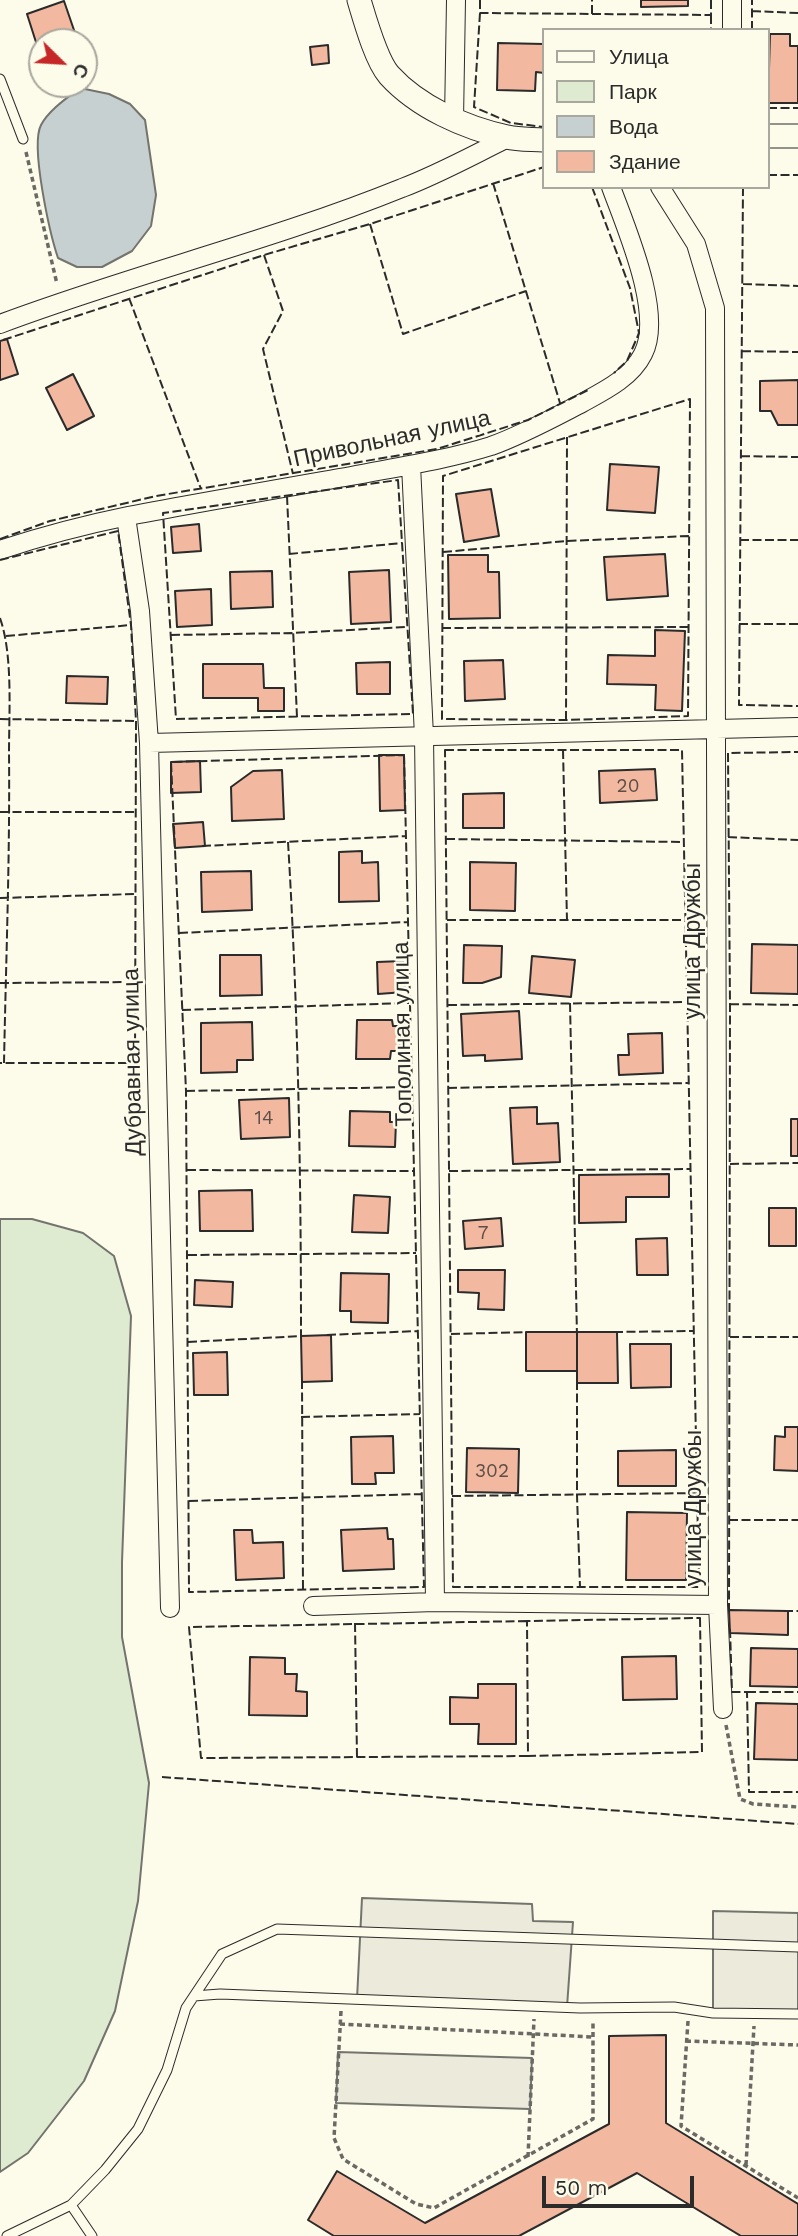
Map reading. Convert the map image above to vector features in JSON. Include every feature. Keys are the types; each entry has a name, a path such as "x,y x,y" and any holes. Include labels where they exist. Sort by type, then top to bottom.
{"street":[{"path":"359,0 369,33 387,73 418,99 454,120 508,138 542,140"},
{"path":"454,120 456,0"},
{"path":"732,0 732,28"},
{"path":"770,136 798,136"},
{"path":"0,324 61,301 265,238 403,188 508,138"},
{"name":"Привольная улица","path":"0,550 44,536 126,517 411,465 491,446 550,420 610,388 630,371 643,354 651,327 632,243 612,189"},
{"name":"улица Дружбы","path":"661,189 696,244 715,307 718,1605 723,1709"},
{"name":"Тополиная улица","path":"411,465 424,736 435,1602"},
{"name":"Дубравная улица","path":"126,517 140,611 149,743 170,1608"},
{"path":"149,743 798,727"},
{"path":"313,1605 435,1602 718,1605"}],"lane":[{"path":"0,79 23,139"},
{"path":"0,2235 10,2235 71,2205 105,2170 138,2129 167,2070 186,2008 222,1954 277,1929 798,1947"},
{"path":"194,1996 220,1994 798,2014"},
{"path":"71,2205 92,2236"}],"path":[{"path":"23,139 61,301"},
{"path":"723,1709 740,1799 753,1804 798,1807"},
{"path":"341,1998 334,2138 343,2159 416,2204 434,2208 593,2119 593,2007"},
{"path":"528,2157 534,2006"},
{"path":"689,2009 681,2126 798,2198"},
{"path":"746,2166 754,2013"},
{"path":"340,2024 593,2038"},
{"path":"687,2041 798,2045"}],"green space":[{"path":"0,1219 32,1219 83,1233 114,1256 131,1316 122,1562 122,1637 149,1783 138,1901 115,2011 84,2081 28,2153 0,2172"}],"shaded area":[{"path":"362,1898 532,1904 533,1921 573,1922 567,2007 357,1999"},
{"path":"713,1911 798,1913 798,2014 713,2013"},
{"path":"338,2052 532,2058 530,2109 336,2103"}],"water":[{"path":"98,92 130,104 145,120 156,195 151,226 132,251 102,267 77,267 58,258 46,211 38,151 41,125 53,109 67,98 98,98"}],"building":[{"path":"641,0 688,0 688,6 641,7"},
{"path":"64,1 73,28 31,28 27,14"},
{"path":"770,34 790,34 790,46 798,46 798,103 770,103"},
{"path":"498,43 542,44 542,73 536,72 535,91 497,90"},
{"path":"328,45 329,63 312,65 310,47"},
{"path":"7,339 18,374 0,380 0,341"},
{"path":"73,374 94,416 67,430 46,388"},
{"path":"798,380 798,425 778,425 771,411 760,411 760,381"},
{"path":"610,464 659,467 655,513 607,510"},
{"path":"491,489 499,536 464,542 456,494"},
{"path":"199,524 201,551 173,553 171,527"},
{"path":"665,554 668,596 607,600 604,557"},
{"path":"448,555 488,555 488,572 499,572 500,618 449,619"},
{"path":"389,570 391,622 351,624 349,572"},
{"path":"272,571 273,607 231,609 230,572"},
{"path":"211,589 212,625 177,627 175,591"},
{"path":"655,630 685,631 682,711 655,710 656,685 607,684 608,655 655,656"},
{"path":"503,660 505,699 465,701 464,661"},
{"path":"390,662 390,694 357,694 356,663"},
{"path":"203,664 263,664 264,688 284,688 284,711 258,711 258,698 203,698"},
{"path":"67,676 108,677 107,704 66,703"},
{"path":"379,755 404,755 405,810 380,811"},
{"path":"200,761 201,792 171,793 171,762"},
{"path":"655,769 657,800 600,803 599,771"},
{"path":"282,770 284,819 232,821 231,787 253,771"},
{"path":"504,793 504,828 463,828 463,794"},
{"path":"203,822 205,846 175,848 173,824"},
{"path":"362,851 362,863 378,862 379,901 339,902 339,852"},
{"path":"470,862 516,863 515,911 470,910"},
{"path":"251,871 252,910 202,912 201,872"},
{"path":"752,944 798,945 798,994 751,993"},
{"path":"464,945 502,946 501,977 482,983 463,983"},
{"path":"220,955 261,955 262,995 220,996"},
{"path":"532,956 575,960 571,997 529,993"},
{"path":"403,961 405,992 378,994 377,962"},
{"path":"519,1011 522,1059 485,1061 485,1055 463,1056 461,1014"},
{"path":"357,1020 392,1020 393,1026 400,1026 400,1051 391,1051 390,1059 356,1059"},
{"path":"252,1022 253,1060 237,1060 237,1072 201,1073 201,1023"},
{"path":"662,1033 663,1073 619,1075 618,1055 629,1055 628,1034"},
{"path":"289,1098 290,1137 241,1139 239,1100"},
{"path":"537,1107 537,1124 558,1123 560,1162 513,1164 510,1108"},
{"path":"350,1111 390,1112 390,1122 396,1122 395,1147 349,1146"},
{"path":"791,1119 798,1119 798,1156 791,1156"},
{"path":"669,1174 669,1197 626,1197 626,1222 579,1223 579,1175"},
{"path":"252,1190 253,1231 200,1231 199,1191"},
{"path":"354,1195 390,1197 388,1233 352,1232"},
{"path":"769,1208 796,1208 796,1246 769,1246"},
{"path":"501,1218 503,1246 465,1249 463,1221"},
{"path":"667,1238 668,1275 637,1275 636,1239"},
{"path":"458,1270 505,1270 504,1310 478,1309 479,1293 458,1292"},
{"path":"341,1273 389,1274 388,1323 351,1322 351,1311 340,1311"},
{"path":"195,1280 233,1282 232,1307 194,1305"},
{"path":"526,1332 577,1332 577,1371 526,1371"},
{"path":"577,1332 617,1332 618,1383 577,1383"},
{"path":"331,1335 332,1381 302,1382 301,1336"},
{"path":"630,1344 671,1344 671,1387 631,1388"},
{"path":"227,1352 228,1395 194,1395 193,1353"},
{"path":"785,1427 798,1427 798,1471 774,1470 775,1436 785,1437"},
{"path":"393,1436 394,1473 375,1473 376,1484 352,1484 351,1437"},
{"path":"467,1448 519,1449 518,1493 466,1492"},
{"path":"676,1450 676,1486 618,1486 618,1451"},
{"path":"627,1512 687,1513 686,1580 626,1580"},
{"path":"387,1528 388,1539 393,1539 394,1569 343,1571 341,1530"},
{"path":"234,1530 252,1530 253,1543 283,1542 284,1578 236,1580"},
{"path":"729,1610 788,1611 788,1635 730,1633"},
{"path":"751,1648 798,1649 798,1687 750,1686"},
{"path":"676,1656 677,1699 623,1700 622,1657"},
{"path":"250,1657 285,1658 285,1674 297,1674 296,1691 307,1692 307,1716 249,1715"},
{"path":"478,1684 516,1684 516,1744 478,1744 479,1724 450,1724 450,1697 478,1698"},
{"path":"756,1703 798,1704 798,1760 754,1759"},
{"path":"666,2035 666,2123 798,2204 798,2236 741,2236 637,2173 519,2236 334,2236 308,2220 337,2171 425,2223 609,2124 609,2036"}],"fence":[{"path":"480,0 480,13 711,15 711,0"},
{"path":"592,0 592,14"},
{"path":"752,0 752,28"},
{"path":"752,11 798,13"},
{"path":"480,13 474,107 511,123 542,127"},
{"path":"711,15 711,28"},
{"path":"770,108 798,108"},
{"path":"3,340 542,168"},
{"path":"770,175 798,175"},
{"path":"493,183 560,403"},
{"path":"593,189 630,288 639,333 627,361 614,373"},
{"path":"743,189 739,705 798,706"},
{"path":"370,224 403,334 526,291"},
{"path":"264,255 283,311 263,349 293,474"},
{"path":"743,284 798,286"},
{"path":"129,298 201,489"},
{"path":"742,351 798,352"},
{"path":"0,539 50,521 156,496 437,449 528,420 588,390"},
{"path":"690,399 688,716 566,720 442,719 443,476 690,399"},
{"path":"566,720 567,437"},
{"path":"741,456 798,457"},
{"path":"398,480 413,714 176,719 163,513 398,480"},
{"path":"287,496 297,717"},
{"path":"0,560 118,531 131,625 136,721 135,1063 0,1063"},
{"path":"443,552 567,541 689,536"},
{"path":"740,540 798,540"},
{"path":"289,554 402,543"},
{"path":"0,618 7,649 10,702 4,1063"},
{"path":"739,624 798,624"},
{"path":"6,636 131,625"},
{"path":"171,635 293,633 407,627"},
{"path":"442,628 688,627"},
{"path":"0,719 136,721"},
{"path":"445,750 682,750 699,1587 453,1587 445,750"},
{"path":"563,750 567,920"},
{"path":"729,1612 728,753 798,752"},
{"path":"404,755 424,1587 189,1592 186,1091 171,762 404,755"},
{"path":"0,812 136,812"},
{"path":"202,846 405,836"},
{"path":"728,837 798,840"},
{"path":"446,839 684,842"},
{"path":"288,842 298,1090 301,1338"},
{"path":"0,898 134,894"},
{"path":"447,920 686,920"},
{"path":"179,933 408,922"},
{"path":"0,983 135,982"},
{"path":"448,1005 688,1002"},
{"path":"182,1010 409,1003"},
{"path":"570,1003 577,1336"},
{"path":"730,1004 798,1005"},
{"path":"448,1088 689,1083"},
{"path":"186,1091 412,1087"},
{"path":"730,1164 798,1163"},
{"path":"449,1171 691,1169"},
{"path":"187,1170 414,1171"},
{"path":"188,1255 416,1253"},
{"path":"327,1335 418,1331"},
{"path":"614,1332 694,1331"},
{"path":"451,1334 530,1332"},
{"path":"188,1342 302,1336"},
{"path":"730,1337 798,1337"},
{"path":"302,1380 303,1590"},
{"path":"577,1381 580,1587"},
{"path":"301,1417 420,1414"},
{"path":"452,1496 698,1493"},
{"path":"189,1501 422,1494"},
{"path":"729,1520 798,1520"},
{"path":"784,1611 798,1611"},
{"path":"700,1618 702,1752 528,1756 527,1621 700,1618"},
{"path":"527,1621 189,1627 201,1758 528,1756"},
{"path":"355,1623 357,1757"},
{"path":"730,1629 732,1692 747,1692 749,1792 798,1792"},
{"path":"747,1692 798,1692"},
{"path":"162,1777 798,1824"}]}
